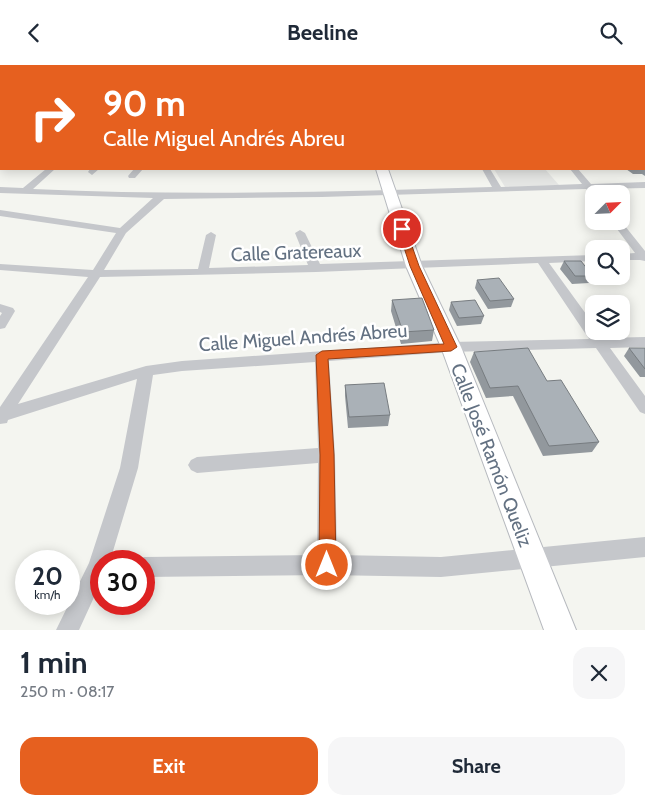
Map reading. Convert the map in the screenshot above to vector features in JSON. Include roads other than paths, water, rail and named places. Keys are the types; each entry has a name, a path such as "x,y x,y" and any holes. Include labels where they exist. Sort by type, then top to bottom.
{"street":[{"path":"25,191 49,170"},
{"name":"Calle José Ramón Queliz","path":"382,170 414,266 451,347 560,630"},
{"path":"487,170 498,189"},
{"path":"575,170 587,185"},
{"path":"630,186 645,185"},
{"path":"0,190 161,196 233,196 498,189 585,190"},
{"path":"1,417 96,274 122,231 161,196"},
{"path":"0,213 122,231"},
{"path":"623,230 644,257"},
{"path":"300,233 316,269"},
{"path":"203,272 211,235"},
{"path":"630,257 644,257"},
{"name":"Calle Gratereaux","path":"0,267 96,274 414,266 585,258"},
{"path":"541,260 645,408"},
{"path":"0,308 8,311 8,315 0,325"},
{"name":"Calle Miguel Andrés Abreu","path":"1,417 146,371 182,366 451,347 645,342"},
{"path":"322,355 327,455 327,565"},
{"path":"105,550 129,468 146,371"},
{"path":"197,465 327,455"},
{"path":"155,567 327,565 441,567 645,547"},
{"path":"67,630 90,586"}]}
